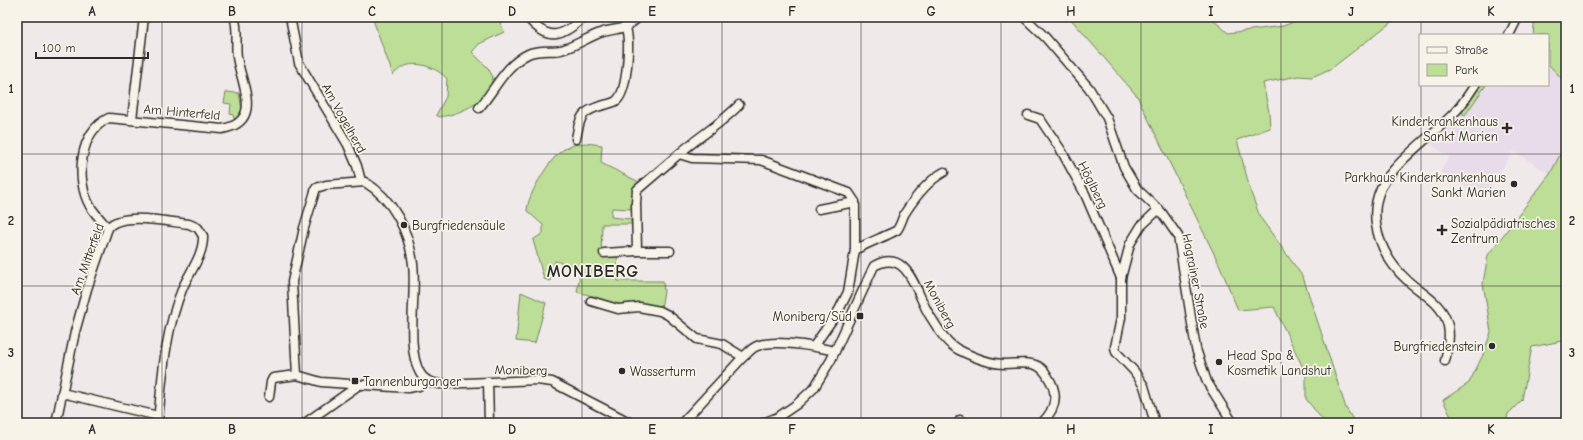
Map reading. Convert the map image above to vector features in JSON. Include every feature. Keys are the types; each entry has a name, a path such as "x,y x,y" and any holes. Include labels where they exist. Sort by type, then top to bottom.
{"street":[{"name":"Am Hinterfeld","path":"132,119 144,17"},
{"name":"Am Hinterfeld","path":"108,228 90,206 82,183 81,166 87,141 98,124 109,118 132,119 222,129 232,127 240,123 246,115 247,103 237,57 234,17"},
{"name":"Am Vogelherd","path":"290,17 299,63 348,145 357,166 361,182"},
{"path":"527,17 537,29 544,32 558,34 563,33 584,17"},
{"path":"479,108 489,97 501,78 514,64 528,54 550,49 560,50 588,40 602,32 626,28 639,17"},
{"name":"Hagrainer Straße","path":"1024,17 1045,36 1090,88 1106,118 1124,167 1137,189 1159,209 1170,222 1178,236 1196,349 1207,382 1233,423"},
{"path":"1510,34 1518,17"},
{"path":"576,139 580,120 583,114 591,108 615,102 620,96 623,85 628,44 626,28"},
{"path":"1445,361 1450,337 1445,316 1432,300 1407,281 1394,268 1383,248 1376,227 1374,212 1381,189 1389,174 1455,113 1474,86"},
{"path":"637,251 637,190 702,135 729,115 739,105"},
{"name":"Höglberg","path":"1028,115 1040,119 1061,150 1085,194 1121,278"},
{"path":"679,154 692,158 761,160 849,193 855,202 855,250 848,292 839,310 814,346"},
{"path":"855,250 868,242 894,232 906,212 923,191 937,176 944,172"},
{"path":"268,398 273,378 297,375 321,382 408,388 419,386 426,380 420,374 414,346 414,275 410,250 395,211 378,192 365,182 326,184 316,188 312,198 292,282 297,375"},
{"path":"819,209 855,202"},
{"name":"Höglberg","path":"1155,423 1144,386 1134,371 1116,352 1121,318 1121,278 1130,244 1134,236 1159,209"},
{"name":"Am Mitterfeld","path":"56,423 70,351 87,289 108,228 112,222 125,218 194,225 203,236 200,253 178,301 170,326 158,420"},
{"path":"604,253 670,251"},
{"name":"Moniberg","path":"762,423 778,417 797,404 814,388 835,351 874,266 882,261 895,262 912,276 929,314 947,341 958,350 981,360 1004,364 1026,363 1038,366 1044,371 1054,386 1056,400 1050,415 1042,423"},
{"path":"591,301 618,309 639,308 664,313 697,339 722,344 743,357"},
{"path":"682,423 743,357 756,346 775,343 814,346 835,351"},
{"name":"Moniberg","path":"426,380 431,383 440,384 536,380 552,382 631,423"},
{"path":"488,382 488,423"},
{"path":"305,423 359,385"},
{"path":"62,393 158,420"}],"shaded area":[{"name":"Kinderkrankenhaus Sankt Marien","path":"1549,65 1566,83 1566,143 1550,174 1513,151 1484,198 1440,172 1449,157 1431,144 1462,113 1480,86 1549,86"}],"green space":[{"path":"372,17 498,17 504,32 479,44 472,52 488,68 493,77 486,93 473,105 457,113 440,117 436,115 446,97 447,79 427,66 415,64 399,69 393,75"},
{"path":"1069,17 1210,17 1228,33 1283,26 1307,17 1398,17 1332,68 1312,77 1298,76 1263,83 1269,112 1270,128 1237,140 1251,193 1260,217 1303,277 1346,408 1355,423 1325,423 1306,399 1306,374 1274,307 1238,310 1220,266 1137,96"},
{"path":"1535,17 1566,17 1566,83 1549,65 1549,34 1533,34"},
{"path":"1480,86 1485,86 1465,115 1462,112"},
{"path":"226,92 239,93 242,110 235,121 233,115 230,114 231,104 224,103"},
{"path":"586,143 602,145 601,163 641,183 633,191 631,209 612,208 611,217 630,219 632,224 602,224 601,255 617,255 618,281 663,281 664,291 661,309 609,304 593,296 577,292 581,267 555,261 550,281 544,279 533,240 543,233 543,225 527,211 530,197 550,163 560,152 569,147"},
{"path":"1566,143 1566,346 1562,341 1532,347 1522,400 1508,414 1506,423 1454,423 1443,400 1469,383 1482,357 1491,332 1483,283 1488,255 1550,174"},
{"path":"521,292 546,303 535,343 516,341"}],"place":[{"name":"Kinderkrankenhaus Sankt Marien","path":"1507,128"},
{"name":"Parkhaus Kinderkrankenhaus Sankt Marien","path":"1514,184"},
{"name":"Burgfriedensäule","path":"404,225"},
{"name":"Sozialpädiatrisches Zentrum","path":"1442,230"},
{"name":"Moniberg/Süd","path":"860,316"},
{"name":"Burgfriedenstein","path":"1492,346"},
{"name":"Head Spa & Kosmetik Landshut","path":"1219,362"},
{"name":"Wasserturm","path":"622,371"},
{"name":"Tannenburganger","path":"355,381"}],"district":[{"name":"MONIBERG","path":"593,271"}]}
